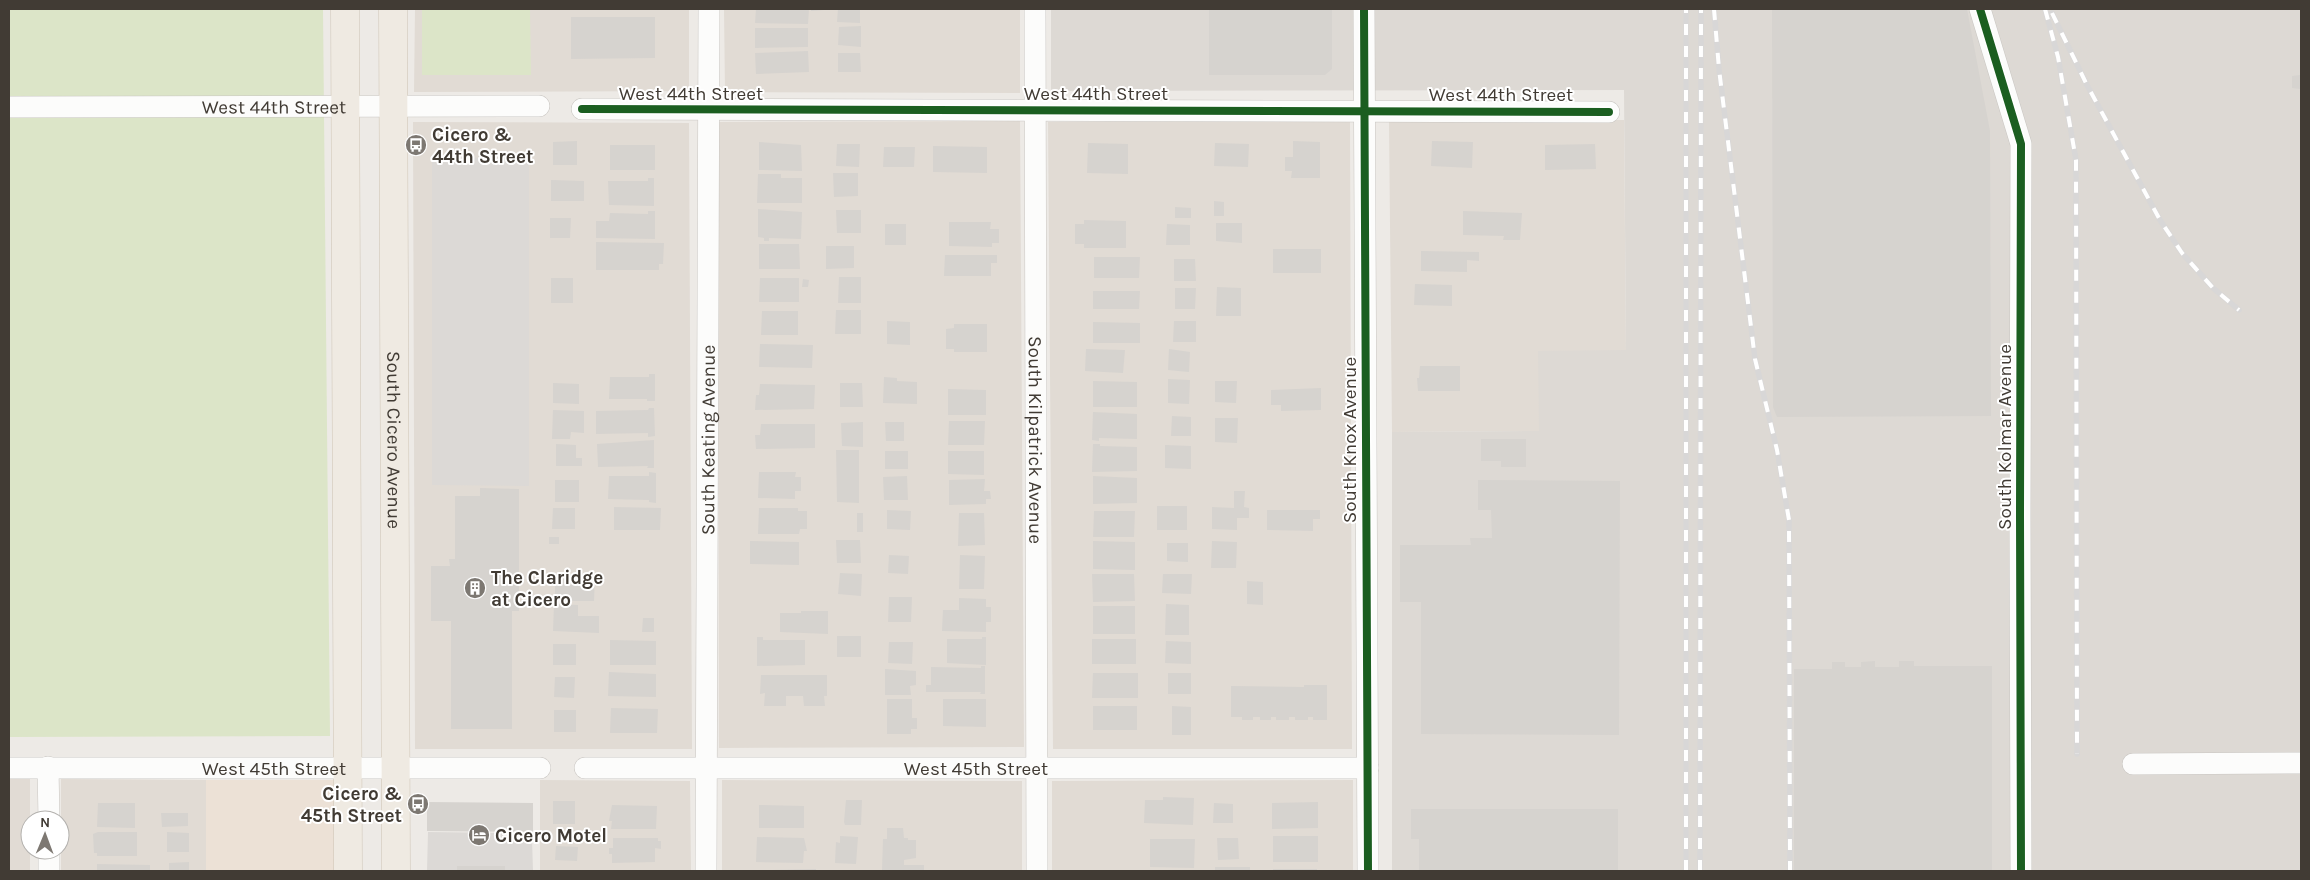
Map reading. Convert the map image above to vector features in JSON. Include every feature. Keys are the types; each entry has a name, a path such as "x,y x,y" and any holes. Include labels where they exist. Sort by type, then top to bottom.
{"main road":[{"path":"344,9 348,871"},
{"name":"South Cicero Avenue","path":"393,9 396,871"}],"street":[{"name":"South Keating Avenue","path":"706,871 708,9"},
{"name":"South Kilpatrick Avenue","path":"1035,9 1037,871"},
{"name":"South Knox Avenue","path":"1364,9 1368,871"},
{"name":"South Kolmar Avenue","path":"1980,9 2021,144 2021,871"},
{"name":"West 44th Street","path":"9,107 539,106"},
{"name":"West 44th Street","path":"582,109 1363,109 1609,112"},
{"path":"2134,764 2301,764"},
{"name":"West 45th Street","path":"9,768 540,768"},
{"path":"48,768 48,810"},
{"name":"West 45th Street","path":"585,768 1368,768"}],"shaded area":[{"path":"415,9 689,9 689,91 414,92"},
{"path":"724,9 1020,9 1020,93 725,92"},
{"path":"1051,9 2301,9 2301,871 1392,871 1392,432 1539,431 1538,351 1626,350 1624,90 1051,91"},
{"path":"1624,120 1626,351 1539,431 1392,432 1389,121"},
{"path":"1020,121 1024,747 719,748 718,122"},
{"path":"1350,121 1352,749 1053,749 1048,122"},
{"path":"413,122 689,123 692,749 415,749"},
{"path":"432,157 529,159 529,486 432,485"},
{"path":"9,779 30,779 30,810 20,810 20,860 30,860 30,871 9,871"},
{"path":"61,779 206,780 206,871 61,871 61,860 70,860 70,810 61,810"},
{"path":"206,780 337,780 337,871 206,871"},
{"path":"540,780 690,781 691,871 540,871"},
{"path":"722,780 1022,781 1022,871 722,871"},
{"path":"1353,780 1353,871 1052,871 1052,781"},
{"path":"428,832 503,833 503,839 532,839 533,871 505,871 505,866 457,866 457,871 427,871"}],"green space":[{"path":"9,9 323,9 330,736 9,737"},
{"path":"422,9 530,9 531,75 422,75"}],"building":[{"path":"756,9 809,9 808,24 755,23"},
{"path":"811,9 824,9 824,10 811,11"},
{"path":"838,9 860,9 860,23 837,22"},
{"path":"1209,9 1332,9 1332,69 1325,75 1209,75"},
{"path":"1772,9 1967,9 1990,131 1991,416 1777,417 1773,407"},
{"path":"571,17 655,17 655,58 571,59"},
{"path":"861,26 861,47 838,45 839,27"},
{"path":"755,28 808,28 808,47 755,48"},
{"path":"808,51 809,72 756,74 755,53"},
{"path":"838,53 860,53 861,72 838,72"},
{"path":"2300,75 2300,89 2292,88 2292,76"},
{"path":"577,141 577,165 553,165 553,142"},
{"path":"1293,141 1320,142 1320,178 1291,178 1292,171 1285,171 1285,157 1293,157"},
{"path":"1432,141 1473,142 1472,168 1431,166"},
{"path":"759,142 801,145 802,171 759,170"},
{"path":"1088,143 1128,144 1128,174 1087,173"},
{"path":"1215,143 1249,144 1248,167 1214,166"},
{"path":"837,144 860,144 859,167 836,166"},
{"path":"1595,144 1596,169 1545,170 1545,145"},
{"path":"610,145 655,145 655,170 610,170"},
{"path":"933,146 987,147 987,173 933,172"},
{"path":"884,147 915,147 914,167 883,167"},
{"path":"833,173 858,173 858,196 834,197"},
{"path":"758,174 781,174 781,178 802,178 802,203 757,203"},
{"path":"648,178 654,178 654,206 609,205 608,181 648,181"},
{"path":"551,180 584,181 584,201 551,201"},
{"path":"1214,201 1224,202 1224,216 1214,216"},
{"path":"1175,207 1191,208 1191,218 1175,218"},
{"path":"758,209 802,212 801,239 769,238 769,241 764,241 764,238 758,237"},
{"path":"836,210 861,210 861,233 837,233"},
{"path":"648,211 655,211 655,239 596,238 596,221 609,221 610,213 648,214"},
{"path":"1463,211 1522,213 1520,240 1503,240 1504,236 1463,235"},
{"path":"550,218 571,218 570,238 550,238"},
{"path":"1084,220 1126,221 1126,248 1084,248 1084,244 1075,244 1075,224 1084,224"},
{"path":"949,222 991,222 990,229 999,229 999,243 992,243 992,247 949,246"},
{"path":"1216,223 1242,223 1242,243 1216,241"},
{"path":"885,224 906,224 906,245 885,245"},
{"path":"1167,224 1190,225 1190,245 1166,245"},
{"path":"596,242 664,243 663,264 659,264 659,270 596,270"},
{"path":"759,244 799,244 800,269 759,269"},
{"path":"826,246 854,246 854,268 826,269"},
{"path":"1273,249 1321,249 1321,273 1273,273"},
{"path":"1421,251 1479,252 1479,261 1467,260 1467,272 1421,271"},
{"path":"945,255 997,255 997,263 991,263 991,276 944,276"},
{"path":"1094,257 1140,257 1139,278 1094,278"},
{"path":"1174,259 1195,259 1196,281 1174,281"},
{"path":"839,277 861,277 861,303 838,303"},
{"path":"551,278 573,278 573,303 551,303"},
{"path":"760,278 799,278 799,302 759,302"},
{"path":"803,279 809,280 808,287 802,287"},
{"path":"1415,284 1452,285 1452,306 1414,305"},
{"path":"1217,287 1241,288 1241,316 1216,316"},
{"path":"1175,288 1196,288 1195,309 1175,309"},
{"path":"1093,291 1140,291 1139,309 1093,309"},
{"path":"836,310 861,310 861,334 835,334"},
{"path":"762,311 798,311 798,335 761,335"},
{"path":"887,321 910,322 910,345 887,344"},
{"path":"1174,321 1196,321 1196,342 1173,342"},
{"path":"1093,322 1140,323 1140,343 1093,343"},
{"path":"954,324 987,324 987,352 954,352 954,349 946,349 946,329 954,328"},
{"path":"760,344 813,345 812,368 759,367"},
{"path":"1086,349 1125,350 1123,373 1085,371"},
{"path":"1169,349 1190,352 1189,372 1168,370"},
{"path":"1420,366 1460,366 1460,391 1418,391 1417,378 1419,378"},
{"path":"649,374 655,374 655,401 647,401 647,399 609,399 610,377 649,377"},
{"path":"884,377 897,378 897,381 917,382 917,404 883,403"},
{"path":"1168,379 1190,380 1189,404 1168,403"},
{"path":"1093,381 1137,382 1137,407 1093,407"},
{"path":"1215,381 1237,381 1236,403 1215,402"},
{"path":"553,383 579,384 579,404 553,403"},
{"path":"840,383 862,383 863,407 840,407"},
{"path":"760,384 815,385 814,409 755,410 756,395 759,395"},
{"path":"1321,388 1321,410 1281,411 1281,405 1271,405 1271,390"},
{"path":"948,389 986,390 986,415 948,415"},
{"path":"649,408 654,408 655,436 648,437 648,433 596,434 596,411 648,410"},
{"path":"553,410 584,411 584,433 571,432 570,439 552,439"},
{"path":"1093,412 1137,414 1137,439 1099,438 1099,441 1092,440"},
{"path":"1172,416 1191,417 1191,436 1171,436"},
{"path":"1215,418 1238,418 1237,443 1215,442"},
{"path":"949,421 985,421 984,445 948,445"},
{"path":"863,422 863,447 842,446 841,423"},
{"path":"885,422 904,422 904,441 886,441"},
{"path":"761,424 815,424 815,448 756,449 755,435 760,435"},
{"path":"1481,439 1526,439 1526,467 1501,467 1501,461 1481,461"},
{"path":"654,440 654,468 647,468 648,466 598,467 597,444"},
{"path":"556,444 576,445 576,458 582,458 582,466 556,466"},
{"path":"1093,444 1100,444 1100,446 1137,447 1137,471 1092,472"},
{"path":"1165,445 1191,446 1191,469 1165,468"},
{"path":"836,450 859,450 859,503 837,502"},
{"path":"885,451 908,451 908,469 885,469"},
{"path":"948,451 984,451 984,475 948,474"},
{"path":"649,472 656,473 656,503 649,502 649,500 608,499 609,476 649,476"},
{"path":"759,472 796,472 795,477 801,477 801,491 795,491 795,499 758,498"},
{"path":"907,476 908,500 884,500 883,477"},
{"path":"1093,476 1137,478 1137,503 1093,504"},
{"path":"985,479 984,491 990,491 991,499 986,499 986,504 949,505 949,480"},
{"path":"555,480 579,480 579,502 555,502"},
{"path":"1478,480 1620,481 1619,735 1421,734 1421,602 1400,602 1400,545 1471,545 1470,538 1492,538 1491,510 1478,510"},
{"name":"The Claridge at Cicero","path":"480,488 519,489 519,611 512,611 512,729 451,729 451,621 431,621 431,566 450,566 449,559 455,559 455,496 480,496"},
{"path":"1234,491 1245,491 1244,507 1249,508 1249,518 1237,518 1237,530 1212,529 1212,507 1234,508"},
{"path":"1157,506 1187,506 1187,530 1157,530"},
{"path":"614,507 661,508 660,530 614,530"},
{"path":"553,508 575,508 575,529 552,529"},
{"path":"759,508 798,508 798,511 807,511 807,529 800,529 799,534 758,534"},
{"path":"887,510 911,511 910,530 887,529"},
{"path":"1267,510 1320,510 1320,519 1313,519 1313,531 1267,530"},
{"path":"1094,511 1135,511 1134,537 1093,537"},
{"path":"857,513 863,513 863,532 857,532"},
{"path":"959,513 984,513 985,545 958,546"},
{"path":"549,537 559,537 559,544 549,544"},
{"path":"836,540 860,540 861,563 837,563"},
{"path":"750,541 799,542 799,565 750,564"},
{"path":"1093,541 1135,542 1135,570 1093,569"},
{"path":"1212,541 1237,542 1236,568 1211,568"},
{"path":"1167,543 1188,543 1188,562 1167,561"},
{"path":"889,555 909,556 908,574 888,573"},
{"path":"960,555 985,556 984,589 959,589"},
{"path":"840,573 862,574 861,596 838,594"},
{"path":"555,574 595,574 594,601 555,601"},
{"path":"1092,574 1134,574 1135,601 1093,602"},
{"path":"1163,574 1192,574 1191,594 1162,593"},
{"path":"1247,581 1263,582 1263,605 1247,604"},
{"path":"889,597 912,597 911,622 888,622"},
{"path":"959,598 986,599 986,607 991,607 991,622 986,622 986,632 942,631 943,610 959,610"},
{"path":"554,604 578,605 578,616 599,616 599,633 553,631"},
{"path":"1166,604 1189,605 1189,635 1165,635"},
{"path":"1093,606 1135,606 1135,634 1093,634"},
{"path":"801,611 828,611 828,634 780,632 780,613 801,613"},
{"path":"643,618 654,618 654,632 642,632"},
{"path":"837,636 861,636 861,657 837,657"},
{"path":"757,637 763,637 763,640 805,640 805,665 757,666"},
{"path":"982,637 986,637 986,665 947,663 947,639 982,639"},
{"path":"1092,639 1136,639 1136,664 1092,664"},
{"path":"610,640 656,641 656,665 610,665"},
{"path":"1166,641 1191,642 1191,664 1165,663"},
{"path":"889,642 913,642 912,664 888,663"},
{"path":"553,644 576,644 576,665 553,665"},
{"path":"1875,661 1875,667 1899,667 1899,661 1914,661 1914,666 1992,666 1992,871 1794,871 1794,669 1832,669 1832,662 1845,662 1845,667 1861,667 1861,662"},
{"path":"981,666 985,666 985,694 980,694 981,692 926,692 926,685 931,685 931,667 981,668"},
{"path":"885,669 916,671 916,685 910,686 911,695 885,695"},
{"path":"609,672 656,674 656,697 608,696"},
{"path":"1093,673 1138,673 1138,698 1092,698"},
{"path":"1168,673 1191,673 1191,694 1168,694"},
{"path":"761,675 827,675 827,696 824,696 825,706 804,706 803,696 786,696 786,706 764,706 765,693 760,694"},
{"path":"555,677 575,677 574,698 554,697"},
{"path":"1304,685 1327,685 1327,720 1313,720 1313,717 1308,717 1308,720 1295,720 1295,717 1289,717 1289,720 1276,720 1276,717 1271,717 1271,720 1260,720 1260,717 1253,717 1253,720 1242,720 1242,717 1231,717 1231,686 1304,687"},
{"path":"887,699 912,699 912,718 917,718 917,729 911,729 911,734 887,734"},
{"path":"943,699 986,699 986,727 943,726"},
{"path":"1093,706 1137,706 1137,730 1093,730"},
{"path":"1172,706 1191,707 1191,735 1172,735"},
{"path":"611,708 658,709 657,733 610,733"},
{"path":"554,710 576,710 576,732 554,732"},
{"path":"1163,797 1194,798 1193,825 1144,823 1145,800 1163,800"},
{"path":"846,800 862,800 861,825 845,825"},
{"path":"553,801 575,801 575,824 553,824"},
{"path":"427,802 533,803 533,832 427,831"},
{"path":"1318,802 1318,828 1272,829 1272,803"},
{"path":"98,803 135,803 135,828 97,827"},
{"path":"1214,803 1233,804 1233,823 1213,823"},
{"path":"612,805 657,806 656,829 611,829 612,821 609,821"},
{"path":"759,805 804,806 804,828 759,828"},
{"path":"1411,809 1618,809 1618,871 1419,871 1419,839 1411,839"},
{"path":"161,813 188,813 188,826 162,827"},
{"path":"887,828 903,828 904,838 916,840 916,858 904,860 904,865 924,865 924,871 882,871 883,839 887,839"},
{"path":"98,832 137,832 137,856 97,856 97,853 94,853 93,834"},
{"path":"167,832 189,833 189,852 167,852"},
{"path":"840,836 858,837 856,864 835,863 836,842 840,843"},
{"path":"1273,836 1318,836 1318,862 1273,862"},
{"path":"757,837 804,838 807,851 804,851 803,863 756,862"},
{"path":"613,838 658,838 658,841 661,841 661,849 655,848 655,862 612,863 612,854 609,854 609,848 613,848"},
{"path":"1217,838 1238,838 1239,859 1218,860"},
{"path":"1150,839 1195,839 1194,868 1150,867"},
{"path":"556,846 578,847 577,861 555,860"},
{"path":"189,862 189,871 169,871 169,863"},
{"path":"97,864 150,865 150,871 97,871"},
{"path":"457,866 505,866 505,871 457,871"},
{"path":"1215,867 1250,867 1250,871 1215,871"},
{"path":"816,869 816,871 772,871 772,870"},
{"path":"1273,869 1317,869 1317,871 1273,871"}],"railway":[{"path":"1686,9 1686,871"},
{"path":"1700,871 1701,9"},
{"path":"1714,9 1719,69 1755,359 1777,450 1789,520 1790,871"},
{"path":"2045,9 2058,57 2076,160 2077,754"},
{"path":"2052,13 2087,85 2160,220 2182,253 2213,288 2239,310"}],"cycle path":[{"path":"1364,9 1368,871"},
{"path":"1980,9 2021,144 2021,871"},
{"path":"582,109 1609,112"}],"place":[{"name":"Cicero & 44th Street","path":"416,145"},
{"name":"The Claridge at Cicero","path":"475,588"},
{"name":"Cicero & 45th Street","path":"418,804"},
{"name":"Cicero Motel","path":"479,835"}]}
